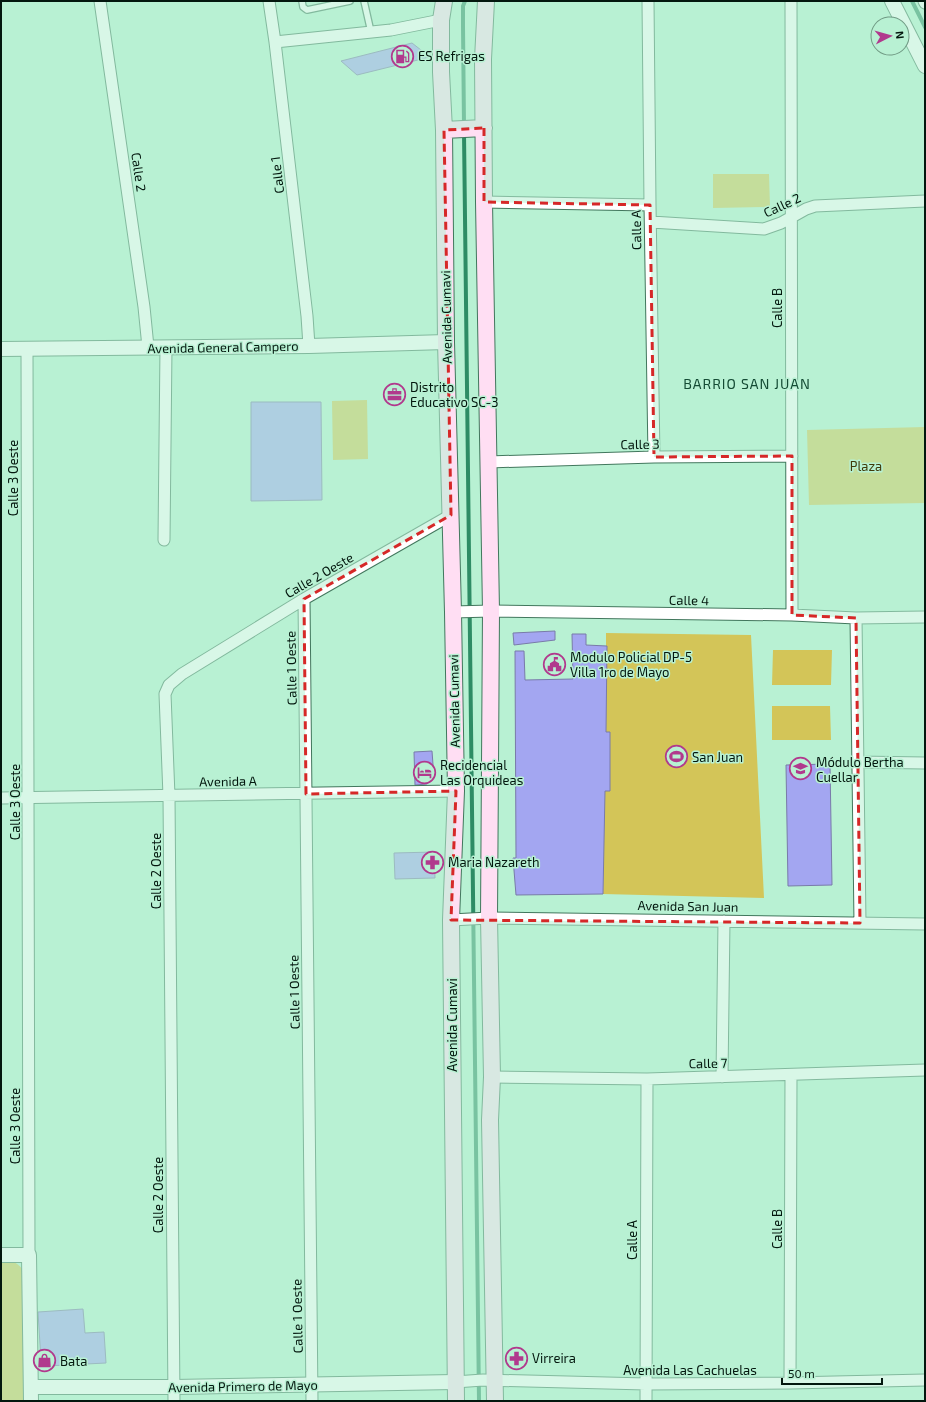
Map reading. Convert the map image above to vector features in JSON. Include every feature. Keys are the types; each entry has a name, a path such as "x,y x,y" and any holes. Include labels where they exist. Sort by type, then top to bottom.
{"main road":[{"name":"Avenida Cumavi","path":"444,1 441,20 441,72 449,130 446,342 451,515 459,612 455,920 458,1382 456,1401"},
{"path":"486,1 480,128 484,202 488,462 485,611 484,918 492,1077 490,1120 489,1380 495,1401"},
{"path":"449,130 480,128"}],"street":[{"name":"Calle 2","path":"100,1 144,307 148,347"},
{"name":"Calle 1","path":"269,1 307,316 309,346"},
{"name":"Calle A","path":"648,1 654,457"},
{"name":"Calle B","path":"791,1 792,615"},
{"path":"892,1 925,66"},
{"path":"275,42 391,30 441,20"},
{"name":"Calle 2","path":"650,222 764,229 791,218 806,208 815,206 925,201"},
{"path":"484,202 650,205"},
{"name":"Avenida General Campero","path":"1,349 309,346 446,342"},
{"path":"164,540 166,347"},
{"name":"Calle 3 Oeste","path":"27,349 29,1255"},
{"name":"Calle 3","path":"488,462 654,457 792,456"},
{"name":"Calle 2 Oeste","path":"174,1394 169,796 165,694 169,684 182,674 304,599 451,515"},
{"name":"Calle 1 Oeste","path":"304,599 312,1401"},
{"name":"Calle 4","path":"459,612 485,611 792,615 856,618 925,617"},
{"path":"856,618 860,923"},
{"path":"857,762 925,764"},
{"name":"Avenida A","path":"1,798 456,792"},
{"name":"Avenida San Juan","path":"455,920 484,918 925,924"},
{"path":"722,1077 724,921"},
{"name":"Calle 7","path":"492,1077 647,1079 925,1070"},
{"name":"Calle B","path":"790,1384 791,1075"},
{"name":"Calle A","path":"646,1401 647,1079"},
{"path":"1,1255 29,1255 31,1401"},
{"name":"Avenida Las Cachuelas","path":"458,1382 489,1380 646,1384 790,1384 925,1380"},
{"name":"Avenida Primero de Mayo","path":"31,1387 174,1394 312,1385 458,1382"}],"lane":[{"path":"302,1 303,7 307,10 350,1"},
{"path":"364,1 371,32"}],"highlighted area":[{"path":"484,128 484,202 650,205 654,457 792,456 792,615 856,618 860,923 451,920 456,791 306,794 304,599 451,515 444,130"}],"green space":[{"path":"713,174 769,174 770,207 713,208"},
{"path":"367,400 368,459 333,460 332,401"},
{"name":"Plaza","path":"925,427 925,503 809,505 807,430"},
{"name":"San Juan","path":"606,633 751,635 764,898 603,894"},
{"path":"773,650 832,650 831,685 772,685"},
{"path":"772,706 830,706 831,740 772,740"},
{"path":"1,1261 14,1262 24,1271 25,1401 1,1401"}],"building":[{"path":"412,43 430,57 357,75 341,61"},
{"path":"251,402 321,402 322,500 251,501"},
{"path":"555,631 555,640 514,645 513,633"},
{"path":"572,634 586,634 586,645 607,646 606,732 610,732 610,791 605,791 603,894 516,895 513,858 516,858 515,651 524,651 525,680 573,679"},
{"name":"Recidencial Las Orquideas","path":"432,751 434,778 427,784 415,785 414,752"},
{"path":"830,764 832,885 788,886 786,765"},
{"path":"434,852 435,878 395,879 394,853"},
{"path":"83,1309 85,1333 104,1332 106,1363 46,1366 41,1361 38,1312"}],"waterway":[{"path":"464,126 463,6 465,1"},
{"path":"912,1 925,27"},
{"path":"464,133 479,1401"}],"place":[{"name":"ES Refrigas","path":"403,56"},
{"name":"Distrito Educativo SC-3","path":"394,394"},
{"name":"Modulo Policial DP-5 Villa 1ro de Mayo","path":"554,664"},
{"name":"San Juan","path":"676,757"},
{"name":"Módulo Bertha Cuellar","path":"801,769"},
{"name":"Recidencial Las Orquideas","path":"424,772"},
{"name":"Maria Nazareth","path":"433,862"},
{"name":"Virreira","path":"516,1358"},
{"name":"Bata","path":"44,1361"}],"district":[{"name":"BARRIO SAN JUAN","path":"747,384"}]}
